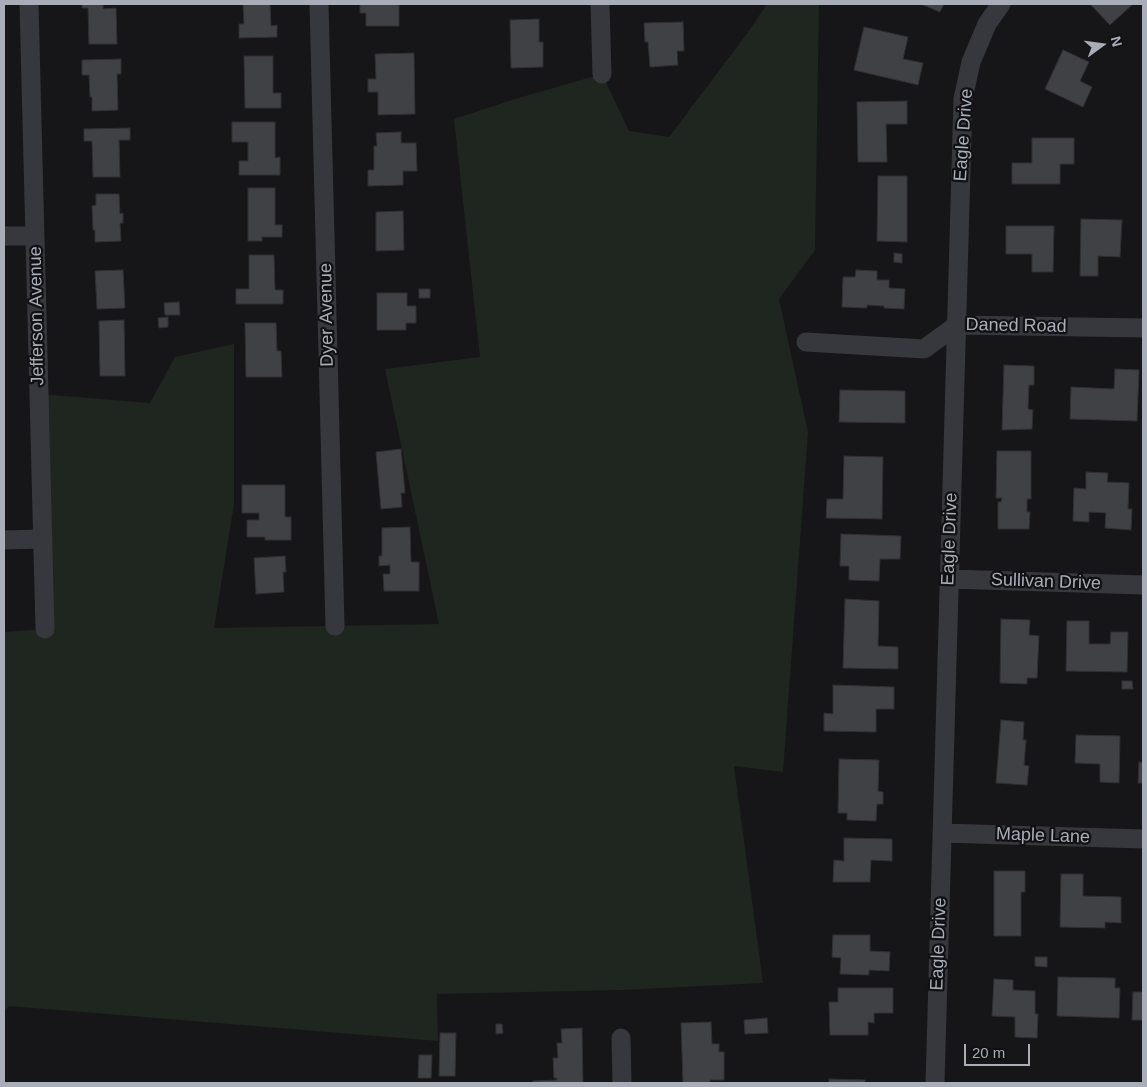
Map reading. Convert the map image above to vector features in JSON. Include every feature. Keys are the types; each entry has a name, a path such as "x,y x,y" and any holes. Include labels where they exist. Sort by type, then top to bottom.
{"street":[{"name":"Jefferson Avenue","path":"29,4 45,629"},
{"name":"Dyer Avenue","path":"319,4 334,626"},
{"path":"600,4 602,74"},
{"name":"Eagle Drive","path":"935,1083 963,99 971,62 987,24 1001,4"},
{"path":"4,236 35,236"},
{"name":"Daned Road","path":"806,342 924,349 957,325 1143,328"},
{"path":"4,540 42,539"},
{"name":"Sullivan Drive","path":"949,579 1143,585"},
{"name":"Maple Lane","path":"942,832 1143,839"},
{"path":"621,1038 622,1083"}],"shaded area":[{"path":"767,4 819,4 815,250 779,299 808,432 783,772 734,766 763,983 622,990 437,994 438,1041 9,1006 4,1011 4,632 44,629 39,394 150,403 175,357 234,344 234,504 214,628 439,624 385,369 480,357 454,119 602,74 629,131 669,137"}],"building":[{"path":"82,4 103,4 103,9 116,8 117,44 89,44 88,8 82,8"},
{"path":"243,4 270,4 271,26 277,25 277,37 239,38 239,24 244,24"},
{"path":"360,4 399,4 399,26 366,26 366,13 360,13"},
{"path":"921,4 944,4 940,12"},
{"path":"1090,4 1133,4 1110,25"},
{"path":"539,19 539,42 543,42 543,67 511,68 510,20"},
{"path":"683,22 684,51 677,51 678,65 650,67 648,42 645,42 644,23"},
{"path":"864,27 908,37 903,59 923,63 918,85 854,70"},
{"path":"1063,50 1089,62 1080,81 1092,87 1083,107 1045,89"},
{"path":"414,53 415,114 378,115 378,92 368,92 368,79 376,79 375,54"},
{"path":"244,56 273,56 273,93 281,93 281,108 245,108"},
{"path":"121,59 121,74 117,74 118,110 92,111 89,75 82,75 82,60"},
{"path":"907,101 907,124 886,124 887,162 858,162 857,102"},
{"path":"232,122 275,122 275,158 280,157 280,175 239,175 239,161 248,161 248,142 232,142"},
{"path":"130,128 130,140 119,140 120,177 93,177 92,141 84,141 84,129"},
{"path":"401,132 401,143 416,143 417,171 403,171 403,185 368,186 368,170 374,170 374,146 377,146 376,133"},
{"path":"1032,138 1074,138 1074,164 1060,164 1060,184 1012,184 1012,163 1032,163"},
{"path":"878,176 907,176 907,242 877,241"},
{"path":"248,188 275,188 275,225 282,225 282,237 262,237 262,241 248,241"},
{"path":"96,194 119,194 120,214 123,213 123,223 120,223 121,241 95,242 92,206 96,205"},
{"path":"403,211 404,250 376,251 376,212"},
{"path":"1081,219 1122,220 1120,257 1098,256 1098,276 1080,276"},
{"path":"1006,226 1054,226 1053,272 1032,272 1032,254 1006,254"},
{"path":"894,253 902,254 902,263 894,262"},
{"path":"249,255 274,255 275,290 283,290 283,304 236,304 236,289 249,289"},
{"path":"123,270 125,308 97,309 95,271"},
{"path":"856,270 877,271 877,280 889,280 889,288 905,289 904,309 867,305 867,308 842,307 843,277 855,277"},
{"path":"419,289 430,289 430,298 419,298"},
{"path":"377,293 407,293 407,306 416,306 416,323 406,323 406,330 377,330"},
{"path":"179,302 180,315 165,315 164,303"},
{"path":"168,317 168,327 159,328 158,318"},
{"path":"124,320 125,376 100,376 99,321"},
{"path":"245,323 276,323 277,351 281,351 282,377 246,377"},
{"path":"1004,365 1034,366 1034,385 1029,385 1028,409 1033,410 1032,429 1002,430"},
{"path":"1115,369 1139,370 1137,421 1070,419 1071,387 1114,389"},
{"path":"840,390 905,391 905,423 839,422"},
{"path":"401,449 405,493 401,493 402,507 381,509 376,452"},
{"path":"997,451 1031,451 1031,499 1027,499 1027,512 1030,512 1029,529 998,529 998,502 1001,502 1002,498 996,498"},
{"path":"844,456 883,457 882,519 826,518 827,499 843,499"},
{"path":"1086,472 1108,473 1107,482 1129,483 1128,509 1132,509 1131,530 1105,528 1106,513 1089,512 1089,522 1073,521 1074,488 1086,489"},
{"path":"242,485 285,485 285,517 291,517 291,540 265,540 265,537 247,537 247,520 259,520 259,513 242,513"},
{"path":"410,527 411,562 419,562 419,591 384,591 383,574 390,574 390,565 379,566 379,556 382,556 382,528"},
{"path":"841,534 901,536 900,559 880,559 879,581 849,580 849,566 840,566"},
{"path":"285,556 286,572 283,572 284,592 256,594 254,558"},
{"path":"845,599 879,601 878,646 898,647 898,669 843,668"},
{"path":"1001,619 1030,620 1029,635 1039,636 1037,678 1027,678 1027,684 1000,683"},
{"path":"1067,621 1089,621 1089,644 1110,644 1111,632 1128,632 1127,672 1066,671"},
{"path":"1122,681 1132,681 1133,689 1122,689"},
{"path":"833,685 894,687 894,709 876,709 876,732 824,731 824,713 833,714"},
{"path":"1001,720 1024,722 1023,740 1026,740 1024,765 1029,766 1027,785 996,783"},
{"path":"1076,735 1120,736 1119,783 1100,782 1100,764 1075,763"},
{"path":"839,759 879,760 878,791 883,792 883,804 877,804 876,821 847,820 847,813 838,813"},
{"path":"1139,762 1143,763 1143,783 1138,783"},
{"path":"844,838 892,839 892,861 871,860 870,882 833,882 834,860 844,861"},
{"path":"994,871 1025,871 1025,892 1021,892 1021,936 994,936"},
{"path":"1061,874 1083,874 1083,896 1121,897 1121,923 1105,922 1105,928 1060,927"},
{"path":"833,935 870,935 870,951 890,952 889,971 869,970 869,975 840,974 841,958 832,957"},
{"path":"1035,957 1047,957 1047,967 1035,966"},
{"path":"1058,977 1115,978 1115,988 1120,988 1119,1018 1057,1016"},
{"path":"994,979 1013,980 1013,990 1035,991 1035,1014 1038,1014 1037,1038 1015,1037 1015,1017 992,1016"},
{"path":"838,988 893,988 893,1013 874,1013 874,1023 868,1022 868,1035 830,1035 829,1002 838,1002"},
{"path":"1133,992 1143,992 1143,1020 1132,1020"},
{"path":"767,1018 768,1033 745,1034 744,1020"},
{"path":"711,1022 712,1044 719,1044 719,1052 724,1052 724,1080 710,1080 710,1083 683,1083 681,1023"},
{"path":"496,1024 502,1024 503,1033 496,1034"},
{"path":"582,1028 583,1083 533,1083 533,1081 557,1080 557,1078 554,1078 553,1058 558,1058 557,1043 562,1043 561,1029"},
{"path":"440,1033 456,1033 455,1076 439,1076"},
{"path":"419,1055 432,1055 431,1078 418,1078"},
{"path":"829,1079 865,1080 865,1083 829,1083"}]}
